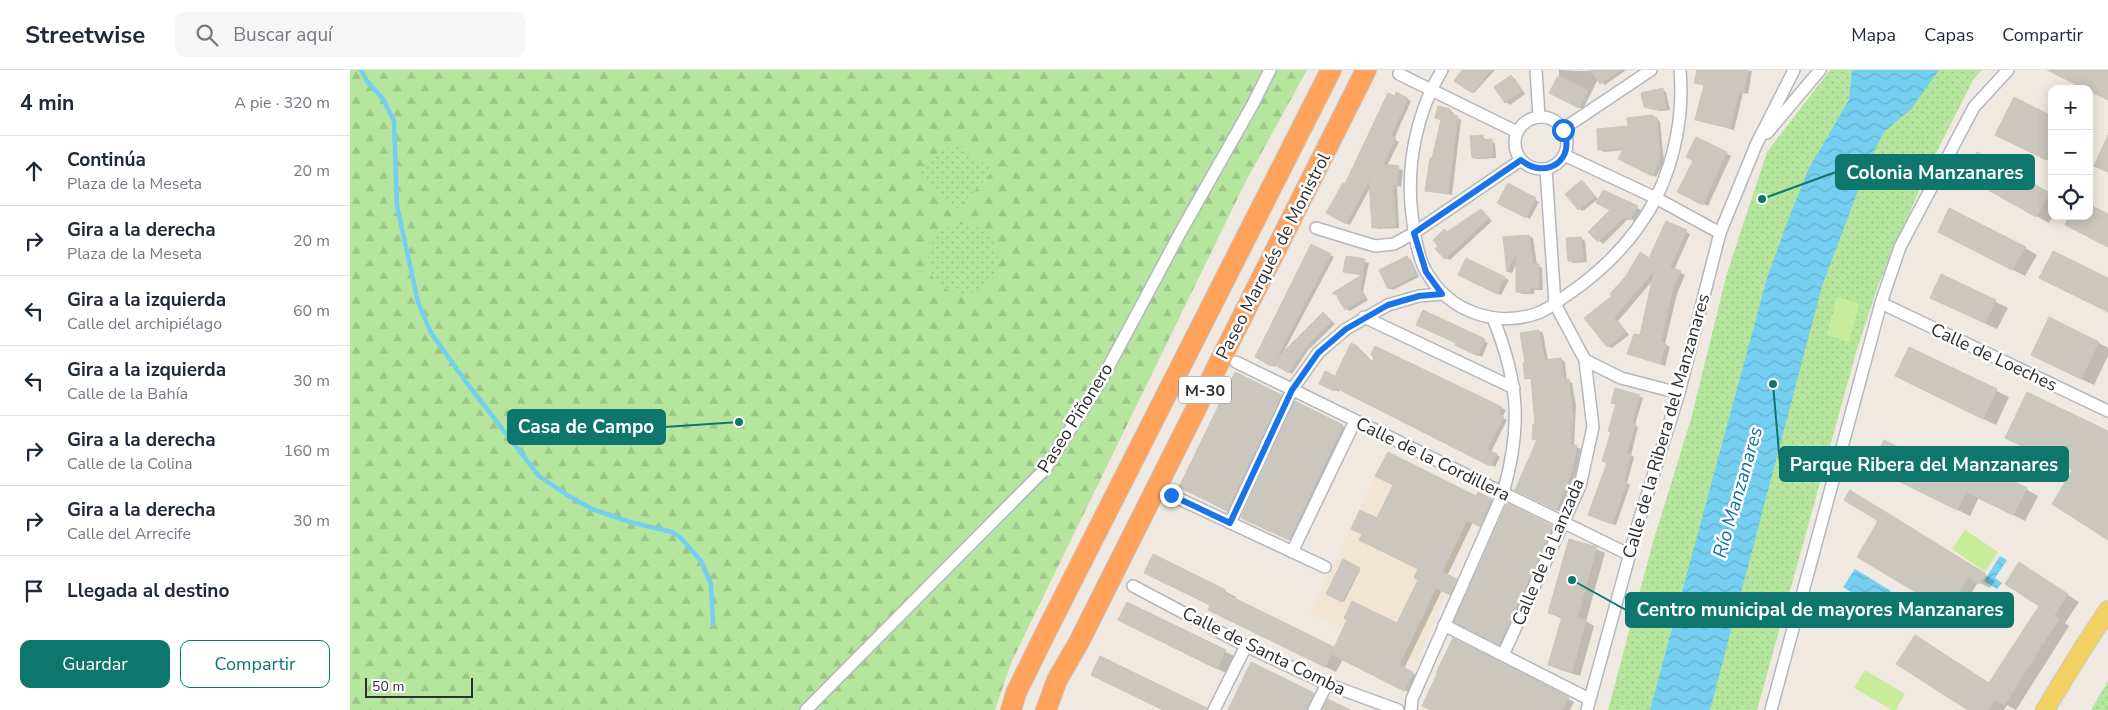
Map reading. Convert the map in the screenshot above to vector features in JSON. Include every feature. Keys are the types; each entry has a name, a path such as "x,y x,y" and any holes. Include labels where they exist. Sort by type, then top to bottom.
{"highway":[{"name":"Paseo Marqués de Monistrol","path":"1011,710 1016,693 1045,634 1331,70"},
{"name":"Paseo Marqués de Monistrol","path":"1046,710 1057,680 1078,642 1366,70"}],"main road":[{"path":"2045,710 2081,650 2108,610"}],"street":[{"name":"Paseo Piñonero","path":"806,710 1046,468 1102,378 1270,70"},
{"path":"1442,70 1430,89 1413,147 1409,196 1414,233 1426,272 1442,294 1464,309 1493,318 1516,318 1539,312 1555,304 1586,282 1615,257 1636,231 1656,198 1668,168 1678,127 1682,87 1680,70"},
{"path":"1536,70 1539,117"},
{"path":"1563,130 1651,70"},
{"name":"Calle de la Ribera del Manzanares","path":"1588,704 1630,554 1679,393 1720,233 1756,145 1794,70"},
{"name":"Calle de la Ribera del Manzanares","path":"1756,145 1820,70"},
{"path":"1771,710 1881,303 1900,247 1974,107 2008,70"},
{"path":"1399,74 1517,132"},
{"path":"1539,117 1553,120 1563,130 1567,142 1560,162 1546,169 1532,168 1521,160 1515,147 1517,132 1526,122 1539,117"},
{"path":"1564,155 1656,198 1720,233"},
{"path":"1316,228 1375,246 1394,244 1414,233 1521,160"},
{"name":"Calle de la Lanzada","path":"1503,655 1580,486 1592,427 1586,360 1555,304 1546,169"},
{"path":"1230,523 1292,390 1318,353 1346,329 1364,317 1402,300 1442,294"},
{"name":"Calle de Loeches","path":"1881,303 2108,411"},
{"path":"1364,317 1514,388"},
{"path":"1411,710 1412,699 1503,493 1512,462 1516,429 1514,388 1503,343 1493,318"},
{"path":"1586,360 1621,378 1679,393"},
{"name":"Calle de la Cordillera","path":"1236,362 1630,554"},
{"path":"1292,552 1355,421"},
{"path":"1171,495 1325,568"},
{"name":"Calle de Santa Comba","path":"1133,586 1246,646 1327,684 1398,710"},
{"path":"1444,625 1503,655 1588,704"},
{"path":"1214,710 1246,646"},
{"path":"1314,710 1327,684"}],"shaded area":[{"path":"1375,476 1472,525 1448,575 1451,577 1417,661 1341,623 1339,627 1311,613"}],"green space":[{"path":"350,70 1307,70 1246,181 1011,663 995,710 350,710"},
{"path":"1830,70 1982,70 1973,80 1932,161 1878,286 1857,349 1757,710 1608,710 1653,542 1691,419 1727,273 1767,152"},
{"path":"952,146 964,148 993,171 958,209 920,176 920,173 938,152"},
{"path":"963,224 976,227 988,234 995,246 998,259 995,272 988,284 976,291 963,294 950,291 938,284 931,272 928,259 931,246 938,234 950,227"},
{"path":"1837,297 1859,304 1849,342 1827,335"},
{"path":"1965,530 1998,552 1985,572 1952,549"},
{"path":"1865,670 1905,694 1896,710 1892,710 1854,688"},
{"path":"2108,681 2108,710 2091,710"}],"water":[{"name":"Río Manzanares","path":"1852,70 1939,70 1911,109 1884,132 1870,159 1822,286 1710,710 1650,710 1767,278 1809,168 1849,100"},
{"path":"2000,556 2007,560 1995,578 2002,583 1997,589 1984,581"},
{"path":"1855,569 1891,591 1880,610 1843,587"}],"building":[{"path":"1462,70 1491,70 1472,93 1454,81"},
{"path":"1590,70 1620,70 1600,84"},
{"path":"1697,70 1748,70 1744,92 1739,92 1730,128 1695,120 1704,85 1694,83"},
{"path":"2047,70 2108,70 2108,100 2093,93 2093,85 2077,85"},
{"path":"1511,75 1522,91 1505,103 1494,87"},
{"path":"1558,76 1588,90 1579,108 1549,93"},
{"path":"1663,88 1666,108 1656,110 1644,107 1641,93"},
{"path":"1396,92 1408,98 1391,136 1396,138 1383,164 1399,166 1397,185 1393,185 1396,226 1372,228 1369,180 1346,224 1326,213 1343,183 1345,184 1388,93 1395,96"},
{"path":"2014,97 2048,114 2048,156 2046,160 1995,135"},
{"path":"1438,106 1450,109 1449,114 1458,116 1448,194 1425,191 1430,158 1432,158 1441,120 1435,118"},
{"path":"1652,115 1657,118 1660,160 1652,176 1618,159 1624,148 1598,150 1597,129 1628,126 1627,118"},
{"path":"1483,135 1483,140 1492,139 1493,156 1472,158 1470,136"},
{"path":"2108,135 2108,172 2094,166"},
{"path":"1696,137 1727,152 1703,205 1677,192 1693,161 1686,157"},
{"path":"1977,152 2048,192 2048,196 2036,217 1965,177"},
{"path":"1582,180 1595,196 1578,210 1565,194"},
{"path":"1508,183 1536,198 1526,218 1497,203"},
{"path":"1603,190 1638,206 1630,220 1625,217 1598,242 1588,232 1610,210 1596,203"},
{"path":"2093,206 2108,214 2108,247 2065,225 2067,220 2093,220"},
{"path":"1949,208 2026,247 2012,270 1938,232"},
{"path":"1481,209 1489,218 1445,259 1435,249 1438,246 1433,240 1444,229 1447,232"},
{"path":"1666,221 1687,230 1670,267 1681,271 1672,291 1661,342 1666,343 1660,364 1627,354 1634,334 1640,335 1654,271 1614,318 1626,332 1607,347 1584,318 1612,296 1610,294 1626,276 1640,252 1649,258"},
{"path":"1529,235 1533,264 1539,264 1539,288 1530,288 1530,292 1516,292 1516,253 1507,272 1503,237"},
{"path":"1581,237 1584,260 1568,261 1566,238"},
{"path":"1311,244 1331,254 1276,359 1323,312 1332,321 1305,348 1288,373 1273,363 1271,366 1255,357"},
{"path":"2053,251 2108,278 2108,312 2039,278"},
{"path":"1346,256 1365,259 1360,289 1365,298 1345,310 1337,297 1339,296 1332,293 1362,275 1343,272"},
{"path":"1407,256 1416,275 1388,289 1379,270"},
{"path":"1466,258 1505,277 1497,294 1458,275"},
{"path":"1941,274 1996,300 1985,323 1930,298"},
{"path":"1423,310 1485,339 1478,356 1455,345 1456,343 1416,325"},
{"path":"2049,317 2099,342 2081,379 2031,355"},
{"path":"1539,330 1545,360 1561,358 1564,380 1569,379 1573,414 1570,445 1577,445 1572,471 1556,510 1515,490 1537,440 1532,439 1533,424 1535,424 1531,378 1525,379 1523,363 1525,363 1520,333"},
{"path":"1351,343 1357,346 1372,361 1374,359 1371,354 1375,346 1502,407 1498,414 1504,417 1487,449 1497,454 1490,466 1336,388 1334,391 1319,384 1325,371 1335,376"},
{"path":"1909,347 1997,389 1983,419 1895,376"},
{"path":"1235,372 1282,395 1227,511 1179,487"},
{"path":"1615,388 1640,395 1632,423 1636,424 1627,453 1631,454 1624,481 1627,482 1612,524 1588,515 1607,463 1602,461 1611,432 1608,431 1616,404 1611,403"},
{"path":"2027,392 2108,431 2108,540 2052,504 2072,470 2005,438"},
{"path":"1295,401 1343,425 1289,540 1241,518"},
{"path":"1884,440 1970,482 1980,464 2027,488 2013,515 1966,492 1957,510 1870,467"},
{"path":"1388,452 1476,496 1478,492 1492,499 1480,527 1467,520 1442,572 1457,579 1450,595 1436,588 1399,665 1413,672 1404,691 1331,654 1347,620 1344,618 1352,601 1397,623 1418,580 1414,578 1418,569 1359,540 1362,534 1351,529 1360,510 1377,518 1393,485 1375,476"},
{"path":"1850,490 1986,574 1979,584 1968,577 1947,611 1857,557 1878,521 1844,500"},
{"path":"1507,503 1553,526 1499,645 1454,622"},
{"path":"1569,539 1597,547 1577,618 1586,620 1572,672 1548,665 1562,617 1548,613"},
{"path":"1153,554 1226,590 1224,593 1334,647 1325,667 1208,610 1210,605 1144,573"},
{"path":"1343,559 1360,568 1342,602 1326,594"},
{"path":"2019,562 2068,594 2054,616 2059,619 2004,705 1995,699 1988,710 1968,710 1896,664 1915,635 1989,683 2039,606 2005,584"},
{"path":"1127,602 1226,650 1217,669 1118,620"},
{"path":"1453,638 1569,697 1562,710 1431,710 1422,706"},
{"path":"1100,656 1207,708 1207,710 1163,710 1091,675"},
{"path":"1251,662 1314,693 1307,710 1228,710"},
{"path":"1328,699 1350,710 1322,710"}],"waterway":[{"path":"361,70 367,81 383,99 394,121 397,206 418,302 431,333 466,382 539,476 592,509 630,522 672,532 681,538 701,561 711,584 713,624"}],"place":[{"name":"Colonia Manzanares","path":"1762,199"},
{"name":"Parque Ribera del Manzanares","path":"1773,384"},
{"name":"Casa de Campo","path":"739,422"},
{"name":"Centro municipal de mayores Manzanares","path":"1572,580"}],"route":[{"path":"1171,495 1230,523 1292,390 1318,353 1346,329 1388,305 1419,296 1442,294 1426,272 1414,233 1521,160 1532,168 1539,169 1546,169 1560,162 1567,142 1563,130"}]}
